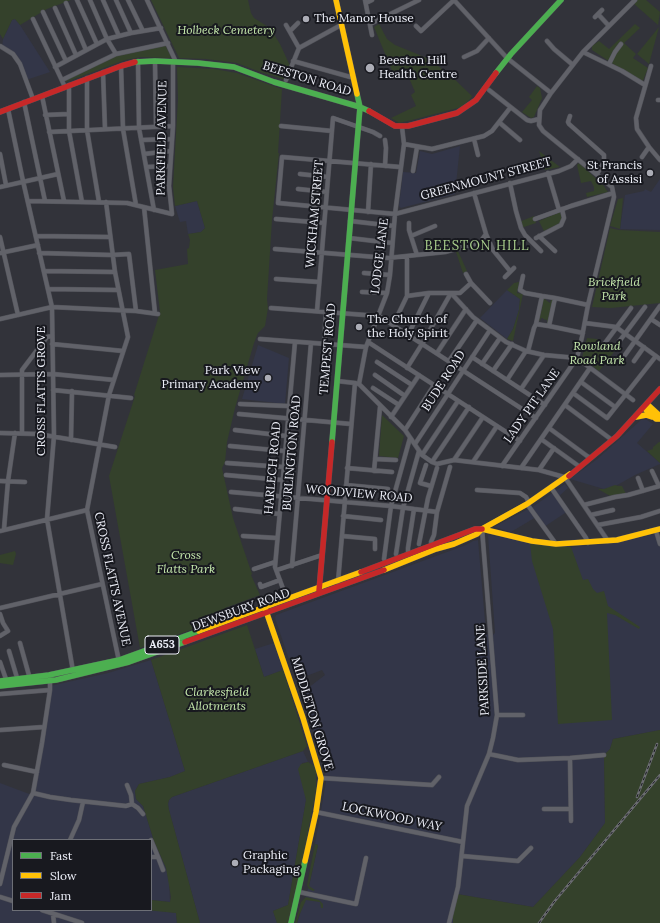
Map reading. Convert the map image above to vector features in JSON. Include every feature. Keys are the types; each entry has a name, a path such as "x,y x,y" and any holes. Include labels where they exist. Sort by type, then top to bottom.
{"street":[{"path":"77,0 97,44"},
{"path":"90,0 107,39 116,54"},
{"path":"103,0 119,36"},
{"path":"116,0 131,33"},
{"path":"128,0 143,31"},
{"path":"147,0 168,42 174,62"},
{"name":"TEMPEST ROAD","path":"319,591 360,106 336,0"},
{"path":"372,0 366,2 372,35"},
{"path":"370,24 411,1 418,0"},
{"path":"416,26 421,31 454,0 507,58 551,93"},
{"path":"402,127 457,113 467,108 476,100 507,58 561,0"},
{"path":"489,90 527,120 539,120 540,110 551,93 583,52 635,0"},
{"path":"66,4 86,50"},
{"path":"55,8 76,55"},
{"path":"602,10 597,16 609,26"},
{"path":"43,12 66,61"},
{"path":"33,19 55,67 67,86 69,131 82,202"},
{"path":"290,31 298,23"},
{"path":"286,25 299,48"},
{"path":"286,80 299,48 341,25"},
{"path":"55,67 107,39 161,28"},
{"path":"464,57 477,51 489,38"},
{"path":"546,41 554,50 573,65"},
{"path":"62,80 116,54 168,42"},
{"path":"609,64 621,44"},
{"path":"0,46 13,54 20,64 33,99"},
{"path":"583,52 622,70 645,85"},
{"path":"28,201 127,203 154,210 139,128 138,61"},
{"name":"BEESTON ROAD","path":"0,112 121,66 138,61 155,61 234,67 274,82 360,106 390,124 402,127"},
{"path":"155,61 156,127"},
{"path":"293,61 354,78"},
{"name":"PARKFIELD AVENUE","path":"154,210 172,214 169,186 173,126 174,62"},
{"path":"121,66 123,129 136,205"},
{"path":"651,66 636,118 637,129 660,160"},
{"path":"103,72 105,129"},
{"path":"87,78 87,130 99,202"},
{"path":"42,96 64,201"},
{"path":"24,102 45,201"},
{"path":"404,144 432,149 474,139 488,134 500,123 510,108"},
{"name":"CROSS FLATTS GROVE","path":"8,109 52,307 54,436 47,519 73,674"},
{"path":"45,115 69,114"},
{"path":"570,116 568,122 569,124 604,155 604,162 597,174"},
{"name":"WICKHAM STREET","path":"317,311 333,118 358,127"},
{"name":"LADY PIT LANE","path":"502,466 577,358 614,197 612,187 542,130 539,125 539,120"},
{"path":"500,123 520,140"},
{"path":"49,132 173,126"},
{"path":"281,126 332,131"},
{"path":"358,127 380,136"},
{"name":"LODGE LANE","path":"338,584 351,424 357,384 367,345 387,294 400,167 404,144 402,127"},
{"path":"141,140 172,139"},
{"path":"474,139 478,155"},
{"path":"385,140 386,166"},
{"path":"413,171 417,147"},
{"path":"642,157 649,147"},
{"path":"144,154 171,151"},
{"path":"0,154 6,185"},
{"name":"GREENMOUNT STREET","path":"330,161 282,157 278,203 395,214 572,166 578,159"},
{"path":"330,161 400,167"},
{"path":"368,212 371,164"},
{"path":"146,167 170,166"},
{"path":"548,173 564,218 561,224 538,237 555,252"},
{"path":"0,187 58,174"},
{"path":"300,174 328,177"},
{"path":"510,183 521,228 525,235 541,251"},
{"path":"298,189 327,192"},
{"path":"474,193 486,234 493,250 512,269 504,276"},
{"path":"535,219 560,209 610,194"},
{"name":"CROSS FLATTS AVENUE","path":"106,202 112,255 128,334 109,395 87,510 120,662"},
{"path":"0,319 52,307 122,310 157,314 144,207"},
{"path":"276,219 324,223"},
{"path":"350,221 394,226"},
{"path":"409,223 411,236 417,255"},
{"path":"411,236 435,226"},
{"path":"275,249 388,258 407,257 445,252 471,245 481,241 486,234"},
{"path":"36,236 110,237"},
{"path":"0,237 2,253 18,315"},
{"path":"349,238 392,243"},
{"path":"2,253 38,245"},
{"path":"40,253 129,254 136,311"},
{"path":"393,325 407,296 407,257"},
{"path":"44,271 115,272"},
{"path":"364,273 390,275"},
{"path":"466,274 490,303"},
{"path":"523,276 520,290 588,305"},
{"path":"276,279 319,282"},
{"path":"407,296 429,293 460,293 472,283"},
{"path":"48,289 118,290"},
{"path":"362,292 387,294"},
{"path":"408,335 429,293"},
{"path":"451,293 477,320 500,338 527,351 544,355 577,358 633,400"},
{"path":"407,368 451,293"},
{"path":"507,380 527,351 536,324 542,296"},
{"path":"550,326 555,298"},
{"path":"625,354 660,306"},
{"path":"615,347 645,307"},
{"path":"271,308 379,316 536,418"},
{"path":"605,343 630,308"},
{"path":"437,353 466,309"},
{"path":"324,344 326,312"},
{"path":"651,318 660,325"},
{"path":"449,361 477,320"},
{"path":"585,323 616,327 660,359"},
{"path":"536,324 583,333"},
{"name":"BUDE ROAD","path":"415,444 490,330"},
{"path":"22,433 23,368 47,337 52,336"},
{"path":"482,364 500,338"},
{"path":"260,339 340,345 367,345 419,375 520,440"},
{"name":"HARLECH ROAD","path":"287,599 275,567 275,562 295,342"},
{"name":"BURLINGTON ROAD","path":"292,566 311,343"},
{"path":"52,344 123,351"},
{"path":"493,371 512,344"},
{"path":"634,361 644,347"},
{"path":"521,389 544,355"},
{"path":"573,393 607,418 656,356"},
{"path":"472,357 545,405"},
{"path":"377,362 412,386"},
{"path":"522,468 590,368"},
{"path":"0,375 53,374 114,380"},
{"path":"375,375 405,396"},
{"path":"391,417 419,375"},
{"path":"337,381 357,384 405,430 421,453 432,462 438,464 454,460 539,470 567,477 608,541"},
{"path":"581,382 615,407"},
{"path":"405,430 434,385"},
{"path":"373,388 399,405"},
{"name":"DEWSBURY ROAD","path":"528,503 534,501 552,489 580,467 589,457 612,440 646,406 660,389"},
{"path":"53,390 131,398"},
{"path":"71,440 72,391"},
{"path":"396,554 403,508 421,453 458,401"},
{"path":"240,404 288,406"},
{"path":"565,405 612,440"},
{"path":"646,406 652,416"},
{"path":"646,406 659,415 660,419"},
{"path":"374,470 380,407"},
{"path":"432,462 469,407"},
{"path":"239,414 351,424"},
{"path":"636,416 646,415 660,419"},
{"path":"454,460 483,417"},
{"path":"472,462 497,426"},
{"path":"549,428 589,457"},
{"path":"235,430 286,436"},
{"path":"0,432 54,436 115,447"},
{"path":"15,433 2,530 87,510"},
{"path":"384,559 390,506 410,438"},
{"path":"541,440 580,467"},
{"path":"230,446 284,451"},
{"path":"539,470 554,448"},
{"path":"375,458 396,460"},
{"path":"227,463 283,467"},
{"path":"426,465 420,483 432,486"},
{"path":"433,545 437,512 450,467"},
{"path":"348,468 392,472"},
{"path":"420,544 428,498 437,468"},
{"path":"584,505 615,497 628,496 659,486 652,471"},
{"path":"226,475 282,480"},
{"name":"DEWSBURY ROAD","path":"0,686 5,682 50,678 73,674 145,657 200,634 266,610 287,599 319,591 338,584 409,557 433,545 463,540 477,534 482,529 528,503 567,477"},
{"path":"638,478 643,491"},
{"path":"0,481 25,482"},
{"path":"346,485 388,489"},
{"path":"552,489 588,543"},
{"path":"477,490 520,493 526,497 536,517 556,544"},
{"name":"WOODVIEW ROAD","path":"231,492 390,506 437,512"},
{"path":"423,497 428,498"},
{"path":"235,509 279,514"},
{"path":"409,557 408,548 414,509"},
{"path":"591,515 613,510"},
{"path":"598,525 641,517 660,511"},
{"path":"343,516 381,520"},
{"path":"482,529 532,541 556,544 608,541 658,530 660,544"},
{"name":"PARKSIDE LANE","path":"449,923 457,894 467,806 489,754 494,738 497,715 482,529"},
{"path":"243,536 277,538"},
{"path":"342,536 375,539 375,549"},
{"path":"277,570 322,555"},
{"path":"254,569 275,562"},
{"path":"260,584 261,587 280,580"},
{"path":"0,608 102,584"},
{"name":"MIDDLETON GROVE","path":"266,610 303,718 321,778 316,812 299,892 290,923"},
{"path":"0,614 3,623 11,635"},
{"path":"0,636 8,631"},
{"name":"DEWSBURY ROAD","path":"120,662 140,653 200,634"},
{"path":"20,643 30,680"},
{"path":"9,651 18,681"},
{"name":"A653","path":"140,653 145,657"},
{"path":"0,662 5,682"},
{"path":"0,884 14,827 33,792 50,690 50,678"},
{"path":"0,694 50,690"},
{"path":"497,715 523,714"},
{"path":"0,730 44,727"},
{"path":"489,754 518,760 604,755"},
{"path":"570,758 571,821"},
{"path":"4,765 37,772"},
{"path":"321,778 432,785 439,778"},
{"path":"127,785 131,795 132,804 138,808 142,814"},
{"path":"33,792 50,797 83,802 126,806 132,804"},
{"path":"70,839 79,820 83,802"},
{"path":"544,809 570,809"},
{"name":"LOCKWOOD WAY","path":"316,812 463,842"},
{"path":"152,842 163,870"},
{"path":"462,856 518,861 531,848"},
{"path":"152,857 158,857"},
{"path":"299,892 356,904 366,858"},
{"path":"0,897 12,901"},
{"path":"45,911 82,923"},
{"path":"53,914 54,923"}],"shaded area":[{"path":"15,19 50,72 26,80 20,64 13,54 2,47 3,39 12,20"},
{"path":"460,146 455,194 401,208 399,206 403,172 416,173 420,151 432,154"},
{"path":"660,179 660,230 620,229 625,195 644,191 645,189 651,192"},
{"path":"197,201 205,228 201,232 188,234 186,221 180,222 175,206"},
{"path":"507,290 520,299 519,310 513,329 507,339 480,318"},
{"name":"Park View Primary Academy","path":"258,345 289,358 285,404 242,399"},
{"path":"641,420 647,420 653,424 637,443 660,464 635,475 612,488 604,489 570,479 596,460"},
{"path":"565,484 568,488 558,497 568,511 544,527 536,517 511,532 494,527 534,506"},
{"path":"660,533 660,730 613,739 610,749 604,755 605,823 580,857 533,907 457,894 453,909 453,923 297,923 309,886 318,845 315,844 326,782 324,763 300,692 325,675 322,670 296,680 275,618 276,615 478,540 486,633 491,637 495,633 488,535 530,544 564,548 616,543"},
{"path":"274,643 283,670 264,677 255,649"},
{"path":"151,660 185,771 170,777 139,784 135,791 136,799 143,806 154,841 166,868 169,881 170,902 152,900 152,839 12,839 12,911 153,910 176,913 177,923 0,923 0,783 32,795 50,686 108,673"},
{"path":"303,751 308,762 302,763 306,800 288,905 273,911 277,923 200,923 169,810 169,800 172,797"}],"green space":[{"path":"0,0 71,0 47,9 20,25 15,19 12,20 3,39 0,34"},
{"name":"Holbeck Cemetery","path":"151,0 248,0 251,13 254,18 270,28 280,44 291,68 286,80 237,63 206,59 179,58"},
{"path":"636,0 646,0 660,12 658,25 633,3"},
{"path":"379,24 387,39 395,45 427,58 449,74 472,96 471,98 462,107 412,120 399,123 391,118 416,106 411,95 415,92 409,78 403,80 397,73 393,73 374,27"},
{"path":"635,24 640,28 624,43 636,54 633,58 648,68 642,83 592,50 592,46 599,41 609,49"},
{"path":"659,27 649,64 637,54"},
{"path":"165,45 171,56 170,58 141,57 125,60 66,82 65,80 113,55"},
{"name":"Cross Flatts Park","path":"177,67 214,69 237,73 282,89 279,153 272,220 267,299 268,308 265,326 258,333 254,343 235,408 227,442 225,462 222,468 233,518 252,574 251,575 260,595 225,608 228,616 218,618 216,621 140,648 109,476 160,312 155,270 188,264 187,249 189,248 190,240 188,234 201,232 205,228 197,201 175,206 173,187 178,99"},
{"path":"537,86 540,88 542,98 534,117 531,118 522,112 532,100 529,97"},
{"path":"539,151 560,167 545,170"},
{"path":"579,163 603,185 608,192 587,197 586,193 594,191 594,187 591,181 581,183 577,165"},
{"path":"623,198 620,229 610,226 618,199"},
{"path":"560,212 562,219 560,223 544,231 539,221"},
{"path":"534,216 536,223 521,228 519,222"},
{"name":"Brickfield Park","path":"610,228 619,230 660,232 660,303 611,308 592,307"},
{"path":"458,251 467,271 463,273 456,252"},
{"path":"519,282 517,293 523,294 513,341 507,339 513,329 519,310 520,299 507,290 514,283"},
{"path":"543,298 550,303 551,300 553,300 548,323 547,320 543,318 541,318 540,321 539,320"},
{"name":"Rowland Road Park","path":"587,338 597,339 614,352 599,371 582,358"},
{"path":"382,415 404,436 398,458 379,456"},
{"path":"659,442 660,463 647,451 653,449 653,447"},
{"path":"615,485 622,486 626,494 612,497 598,489 604,489"},
{"path":"530,543 557,547 571,547 583,580 588,579 593,589 597,593 604,591 608,606 640,627 639,629 615,615 607,613 612,720 558,724 553,629 532,561"},
{"path":"15,551 16,554 13,565 0,563 0,555"},
{"name":"Clarkesfield Allotments","path":"247,625 264,677 283,670 307,746 303,751 172,797 169,800 169,810 200,923 177,923 176,913 152,911 152,900 170,902 171,897 166,868 154,841 143,806 136,799 135,791 139,784 170,777 185,771 151,660"},
{"path":"660,730 660,923 453,923 453,909 457,894 533,907 580,857 605,823 604,755 610,749 613,739"},
{"path":"308,762 313,765 316,771 316,790 300,873 288,923 277,923 273,911 288,905 306,800 298,769 301,764"},
{"path":"315,844 318,845 309,886 315,890 313,891 309,889 307,885"},
{"path":"306,897 319,900 323,904 323,908 321,908 320,902 306,900 297,923 295,923 301,902"}],"railway":[{"path":"637,797 657,744"},
{"path":"539,923 554,902 660,775"}],"traffic: fast":[{"path":"496,73 511,54 561,0"},
{"path":"135,62 155,61 198,63 234,67 274,82 369,111"},
{"path":"332,442 360,107 357,94"},
{"path":"0,681 49,675 119,660 199,631"},
{"path":"0,686 56,680 129,662 185,642"},
{"path":"291,923 305,861"}],"traffic: slow":[{"path":"336,0 357,94"},
{"path":"647,404 659,415 659,419"},
{"path":"644,408 656,419 660,419"},
{"path":"636,417 646,415 652,417"},
{"path":"384,570 477,534 482,529 527,504 570,474"},
{"path":"482,529 532,541 556,544 617,540 660,529"},
{"path":"199,631 361,572"},
{"path":"265,608 303,718 321,778 316,812 305,861"}],"traffic: jam":[{"path":"0,112 135,62"},
{"path":"369,111 395,126 408,126 457,113 476,100 496,73"},
{"path":"569,476 617,436 660,389"},
{"path":"319,591 332,442"},
{"path":"361,572 475,529 482,529"},
{"path":"185,642 384,570"}],"place":[{"name":"The Manor House","path":"306,19"},
{"name":"Beeston Hill Health Centre","path":"370,68"},
{"name":"St Francis of Assisi","path":"650,173"},
{"name":"The Church of the Holy Spirit","path":"359,327"},
{"name":"Park View Primary Academy","path":"268,378"},
{"name":"Graphic Packaging","path":"235,863"}],"district":[{"name":"BEESTON HILL","path":"477,246"}]}
